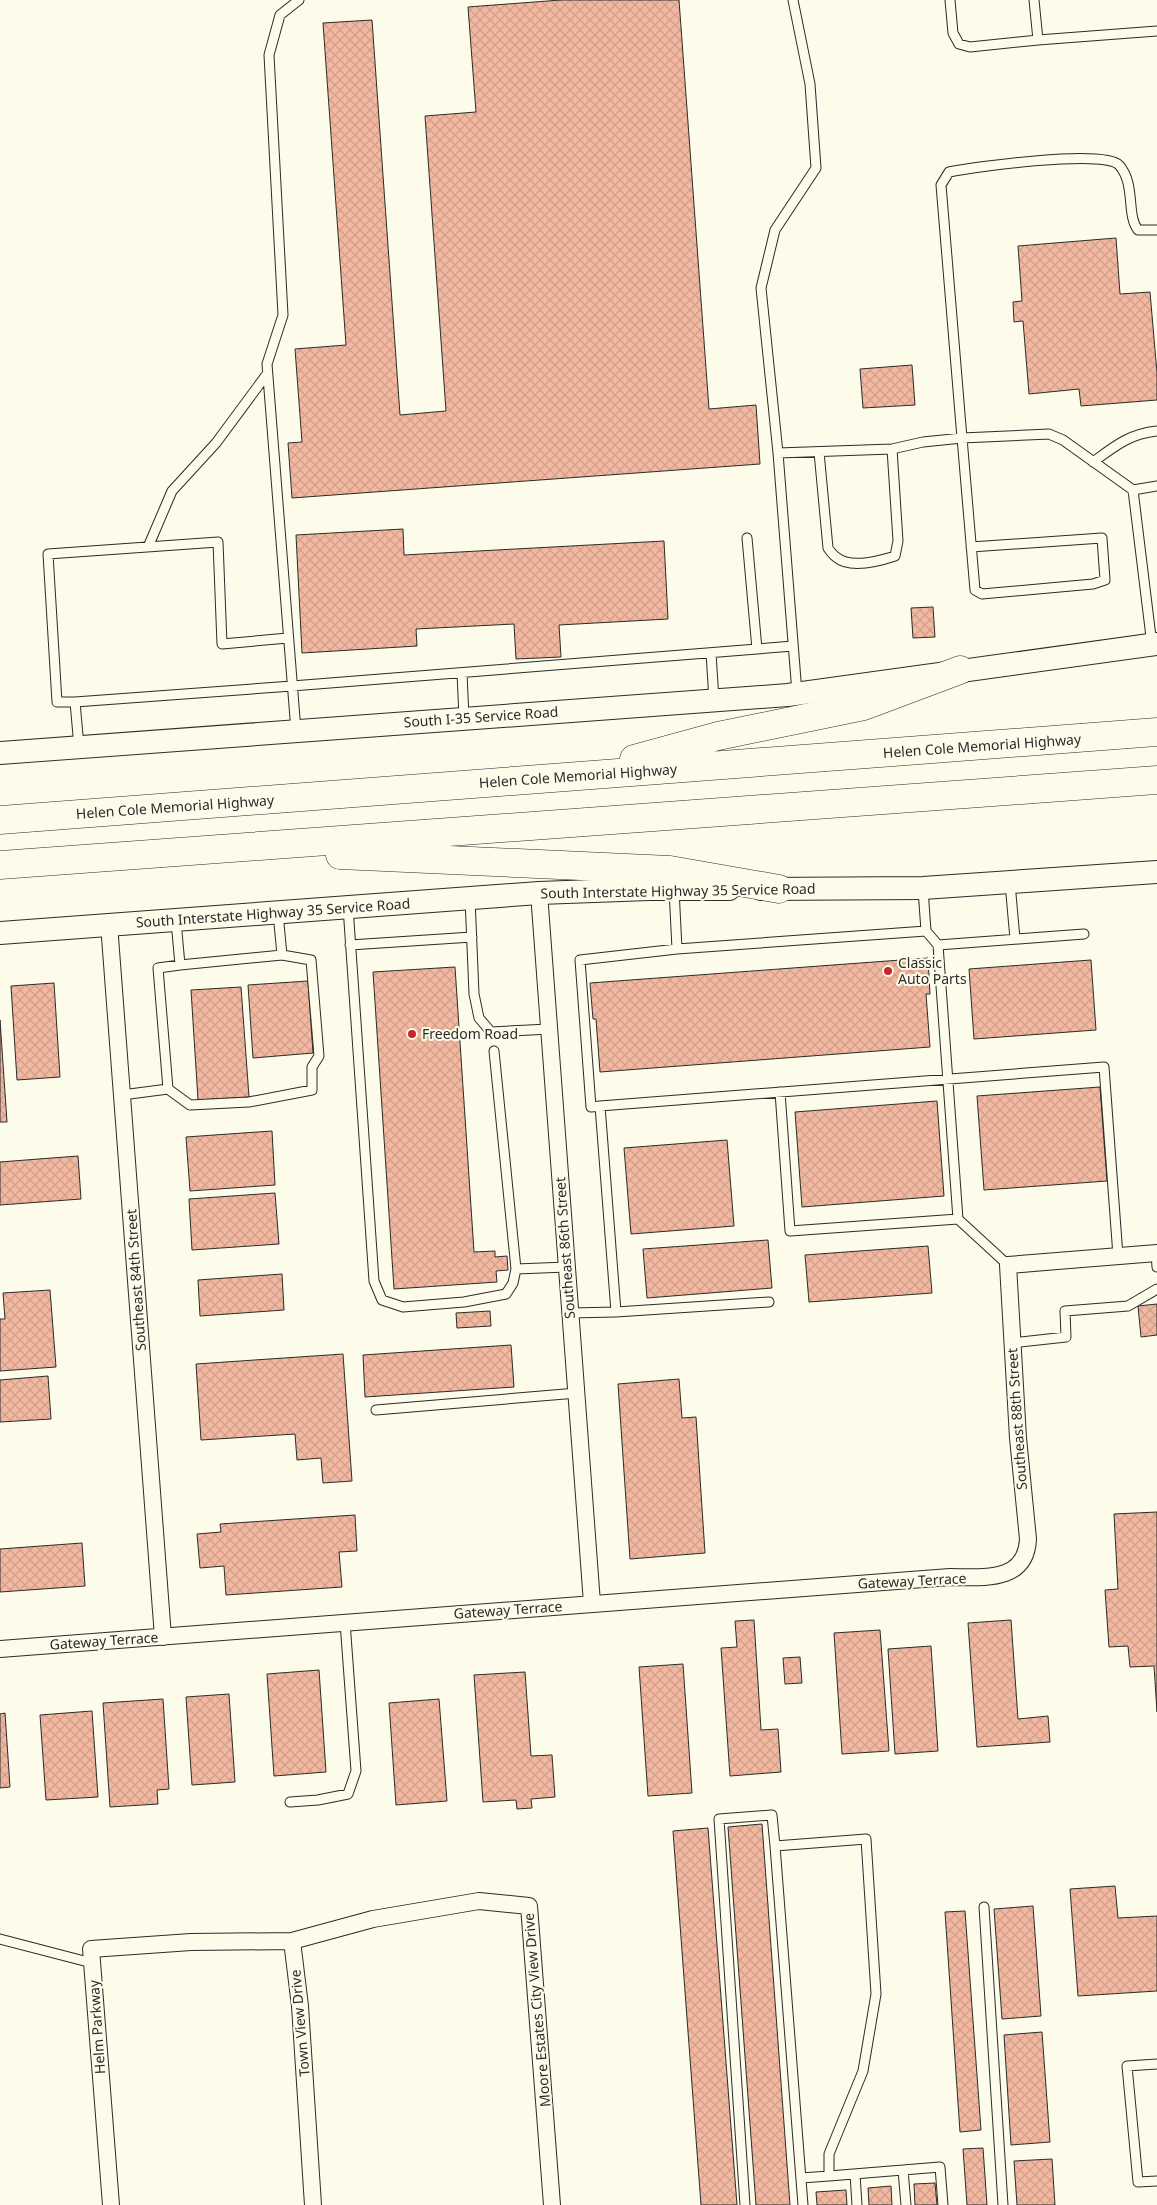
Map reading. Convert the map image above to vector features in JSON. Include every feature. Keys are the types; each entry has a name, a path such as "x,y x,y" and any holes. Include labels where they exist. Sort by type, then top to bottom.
{"highway":[{"path":"573,776 718,736 864,706 960,670"},
{"name":"Helen Cole Memorial Highway","path":"0,820 1157,732"},
{"path":"0,865 1157,780"},
{"path":"214,850 670,870 779,889"}],"main road":[{"path":"960,670 1155,645"},
{"name":"South I-35 Service Road","path":"0,753 797,693 960,670"},
{"name":"South Interstate Highway 35 Service Road","path":"109,924 539,893 674,889 922,888 1157,872"},
{"path":"0,933 109,924"}],"street":[{"name":"Southeast 86th Street","path":"539,893 592,1603"},
{"name":"Southeast 84th Street","path":"109,924 163,1637"},
{"path":"1008,1265 1118,1256 1156,1257"},
{"name":"Southeast 88th Street","path":"1008,1265 1022,1497 1028,1539 1026,1554 1014,1569"},
{"name":"Gateway Terrace","path":"0,1649 950,1577 981,1578 998,1576 1014,1569"},
{"name":"Moore Estates City View Drive","path":"292,1941 373,1920 479,1901 529,1906 552,2205"},
{"name":"Helm Parkway","path":"111,2205 91,1949 191,1942 292,1941"},
{"name":"Town View Drive","path":"292,1941 300,2006 313,2205"}],"lane":[{"path":"296,731 267,364 282,315 269,55 280,15 299,0"},
{"path":"793,0 810,84 816,168 775,230 761,288 778,453 797,693"},
{"path":"950,0 953,33 959,44 970,47 1157,31"},
{"path":"1034,0 1038,40"},
{"path":"971,547 1102,538 1105,580 1093,584 982,594 975,590 971,547 941,185 949,172 979,166 1102,159 1118,163 1124,173 1130,188 1134,225 1138,230 1157,230"},
{"path":"148,547 172,491 216,443 267,374"},
{"path":"1093,462 1125,440 1140,433 1157,431"},
{"path":"778,453 892,449 923,442 962,438 1049,434 1063,440 1133,490 1157,486"},
{"path":"819,452 828,548 837,558 849,563 883,560 895,556 898,541 892,449"},
{"path":"1133,490 1155,645"},
{"path":"748,538 757,649"},
{"path":"288,638 222,644 218,542 48,554 57,702 292,686 793,646"},
{"path":"711,653 714,700"},
{"path":"462,673 464,718"},
{"path":"75,702 79,747"},
{"path":"1010,883 1015,939"},
{"path":"922,888 926,931 938,945 958,1218 1008,1265"},
{"path":"674,889 677,949"},
{"path":"470,898 474,994 479,1018 491,1032 549,1028"},
{"path":"348,907 374,1281 382,1300 403,1307 464,1302 506,1294 513,1283 516,1269 494,1051"},
{"path":"278,912 282,955"},
{"path":"176,920 180,965"},
{"path":"926,931 677,949 580,960 591,1107 1104,1067 1118,1256"},
{"path":"938,945 1084,934"},
{"path":"350,945 472,937"},
{"path":"122,1095 168,1089 190,1104 249,1102 312,1090 312,1067 319,1056 311,960 282,955 158,968 168,1089"},
{"path":"780,1092 790,1231 958,1218"},
{"path":"600,1106 616,1312"},
{"path":"516,1269 567,1267"},
{"path":"1012,1343 1066,1337 1065,1312 1128,1306 1157,1289"},
{"path":"570,1313 616,1312 768,1302"},
{"path":"376,1410 576,1393"},
{"path":"290,1802 318,1800 348,1794 356,1770 345,1622"},
{"path":"745,2205 719,1819 772,1815 803,2205"},
{"path":"775,1846 866,1839 876,1994 863,2071 829,2154 829,2176"},
{"path":"984,1907 1003,2205"},
{"path":"0,1939 92,1963"},
{"path":"1157,2064 1127,2066 1138,2182 1157,2181"},
{"path":"800,2178 940,2167 943,2205"},
{"path":"903,2170 906,2205"},
{"path":"855,2174 857,2205"}],"building":[{"path":"561,0 679,0 709,409 756,405 760,464 292,498 288,443 302,442 295,349 346,345 323,23 372,20 400,415 446,411 425,116 476,112 468,7"},
{"path":"1116,238 1120,294 1150,292 1157,373 1157,400 1081,406 1079,389 1029,394 1023,321 1014,322 1013,302 1022,301 1018,246"},
{"path":"912,365 915,405 863,408 860,369"},
{"path":"403,529 404,555 664,541 668,619 559,625 561,657 516,659 514,624 416,629 417,646 302,653 296,535"},
{"path":"933,607 935,637 913,638 911,608"},
{"path":"928,958 930,994 926,994 930,1047 600,1072 596,1019 593,1019 590,983"},
{"path":"1091,960 1096,1030 974,1039 969,969"},
{"path":"455,967 474,1252 495,1251 495,1257 507,1256 508,1270 496,1271 497,1282 394,1289 373,972"},
{"path":"308,981 313,1053 253,1058 248,985"},
{"path":"54,983 60,1077 17,1080 11,986"},
{"path":"241,987 249,1097 198,1100 191,990"},
{"path":"0,1020 7,1122 0,1122"},
{"path":"1100,1087 1107,1181 984,1190 977,1096"},
{"path":"937,1101 944,1196 802,1207 795,1112"},
{"path":"272,1131 275,1185 190,1191 186,1137"},
{"path":"727,1140 734,1226 631,1234 624,1148"},
{"path":"78,1156 81,1199 0,1205 0,1162"},
{"path":"275,1193 279,1244 192,1250 189,1199"},
{"path":"768,1240 772,1288 647,1298 643,1249"},
{"path":"928,1246 932,1293 809,1302 805,1255"},
{"path":"282,1274 284,1310 200,1316 198,1280"},
{"path":"50,1290 56,1367 0,1371 0,1319 5,1319 3,1293"},
{"path":"1157,1304 1157,1335 1141,1337 1138,1306"},
{"path":"490,1311 491,1326 457,1328 456,1313"},
{"path":"511,1345 514,1387 365,1397 363,1355"},
{"path":"343,1354 352,1481 323,1483 321,1458 297,1460 295,1434 201,1440 196,1364"},
{"path":"48,1376 51,1419 0,1422 0,1380"},
{"path":"679,1379 682,1418 696,1417 705,1553 630,1559 618,1384"},
{"path":"1157,1512 1157,1712 1154,1666 1130,1667 1128,1646 1109,1647 1105,1590 1118,1589 1114,1514"},
{"path":"355,1515 357,1551 339,1552 342,1587 226,1595 224,1566 200,1568 197,1534 221,1532 220,1524"},
{"path":"82,1543 85,1586 0,1592 0,1549"},
{"path":"754,1620 761,1730 778,1729 781,1772 730,1776 721,1648 737,1647 735,1621"},
{"path":"1011,1620 1018,1719 1048,1716 1050,1742 977,1747 968,1623"},
{"path":"880,1630 889,1751 842,1754 834,1633"},
{"path":"931,1646 938,1751 895,1754 888,1649"},
{"path":"800,1657 802,1683 785,1684 783,1658"},
{"path":"683,1664 692,1793 648,1796 639,1667"},
{"path":"319,1670 326,1772 274,1776 267,1674"},
{"path":"525,1672 531,1756 552,1755 555,1797 531,1799 532,1808 517,1809 516,1800 483,1802 474,1675"},
{"path":"229,1694 235,1782 192,1785 186,1697"},
{"path":"163,1699 169,1789 157,1790 158,1804 110,1807 103,1703"},
{"path":"439,1699 447,1801 396,1805 389,1703"},
{"path":"92,1711 98,1797 46,1800 40,1715"},
{"path":"5,1713 10,1787 0,1788 0,1714"},
{"path":"762,1824 790,2205 756,2205 728,1827"},
{"path":"708,1828 737,2205 701,2205 673,1831"},
{"path":"1115,1886 1118,1918 1157,1916 1157,1991 1078,1996 1070,1889"},
{"path":"1033,1906 1041,2016 1002,2019 994,1909"},
{"path":"965,1911 981,2130 960,2132 945,1912"},
{"path":"1042,2032 1050,2142 1011,2145 1004,2035"},
{"path":"983,2148 987,2205 967,2205 963,2149"},
{"path":"1052,2159 1055,2205 1017,2205 1014,2161"},
{"path":"935,2183 937,2205 915,2205 914,2184"},
{"path":"891,2186 892,2205 869,2205 868,2188"},
{"path":"846,2190 847,2205 817,2205 816,2192"}],"place":[{"name":"Classic Auto Parts","path":"888,971"},
{"name":"Freedom Road","path":"412,1034"}]}
